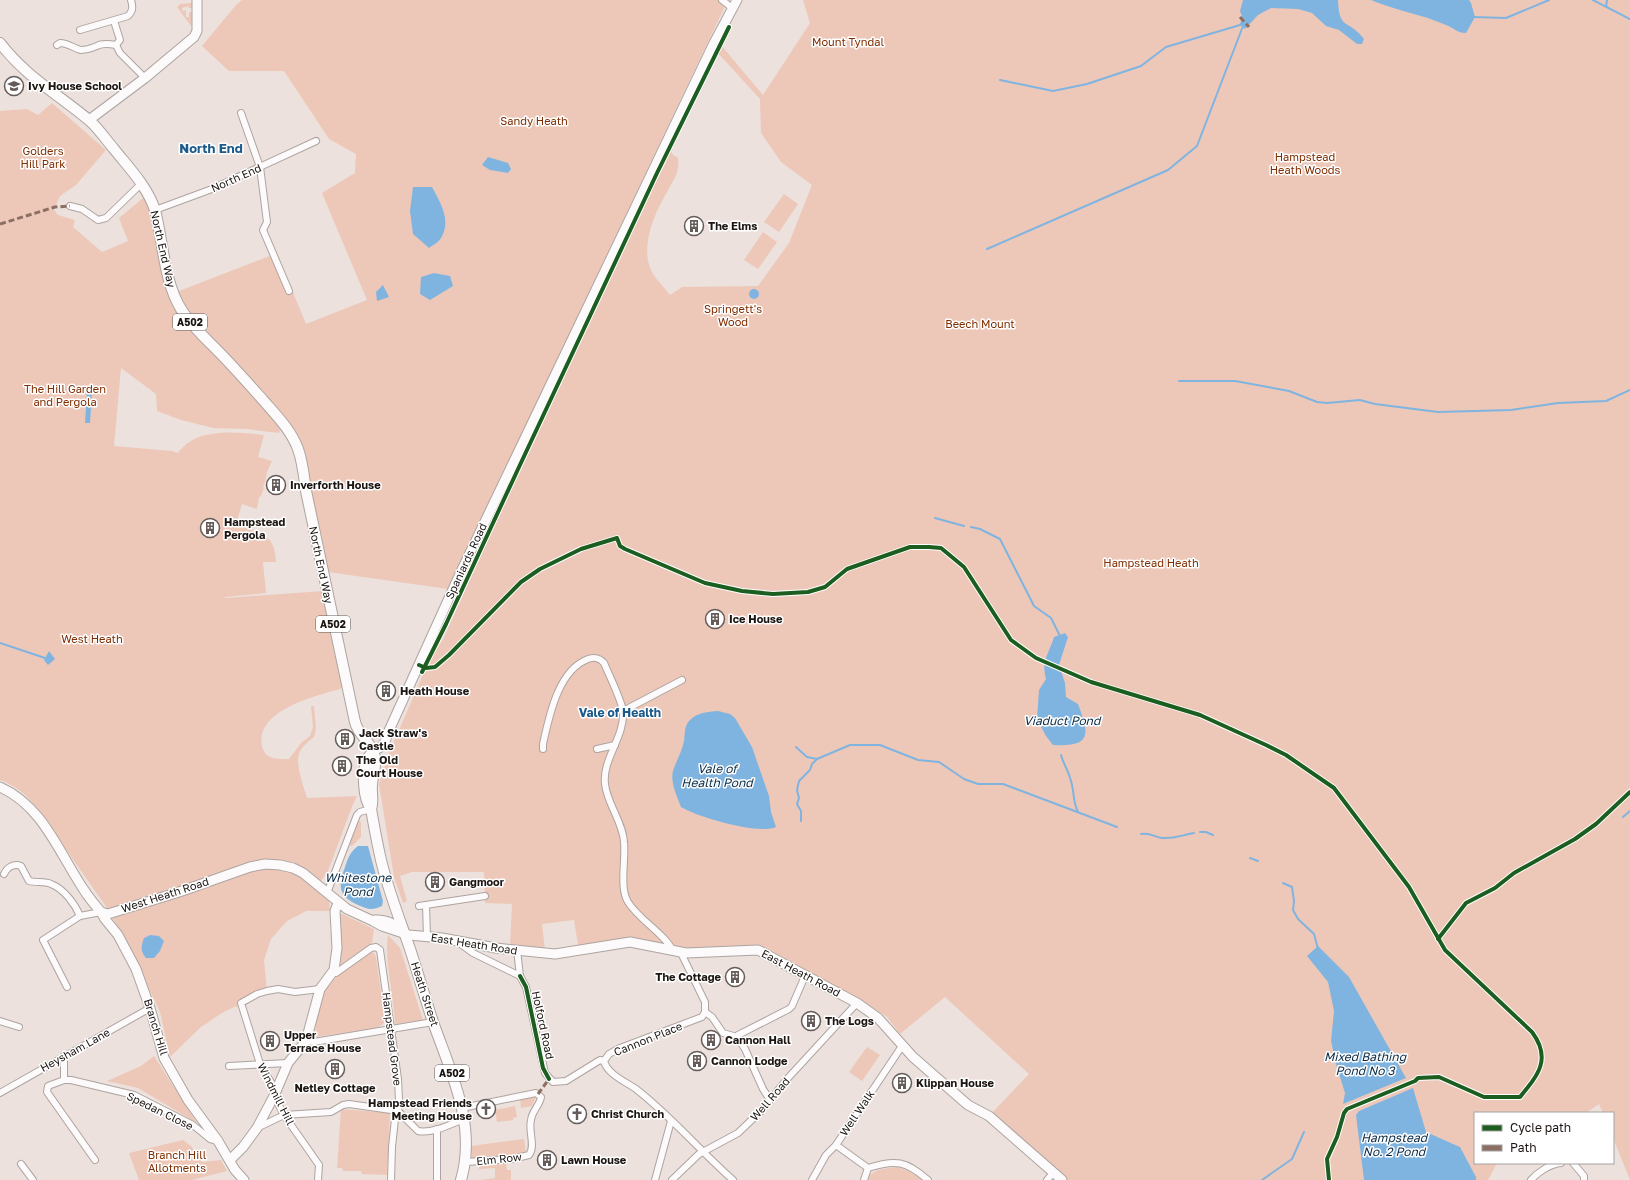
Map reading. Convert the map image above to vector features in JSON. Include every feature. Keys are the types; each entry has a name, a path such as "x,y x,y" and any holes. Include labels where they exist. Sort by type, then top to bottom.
{"main road":[{"name":"A502","path":"0,43 27,73 91,122"},
{"name":"North End Way","path":"91,122 141,184 151,200 155,210 168,273 181,309 192,324 240,373 269,407 292,443 306,491 356,727 373,751"},
{"name":"A502","path":"371,809 366,803 364,787 366,762 373,751"},
{"name":"Heath Street","path":"371,809 381,859 433,1022 452,1071 462,1108 466,1139 466,1162 461,1180"}],"street":[{"path":"80,30 128,16 132,12 133,7 131,0"},
{"path":"91,122 196,34 197,0"},
{"path":"722,0 732,8"},
{"name":"Spaniards Road","path":"373,751 386,743 387,735 462,569 714,43 737,0"},
{"path":"114,21 120,40 116,45"},
{"path":"57,45 60,43 65,43 80,50 92,49 97,45 103,44 116,45"},
{"path":"116,45 118,50 145,78"},
{"path":"241,113 260,167 267,222 263,230 289,291"},
{"name":"North End","path":"155,210 212,189 316,141"},
{"path":"70,206 82,209 98,220 102,220 106,218 141,184"},
{"path":"543,749 545,733 560,690 570,672 583,661 599,658 604,663 622,711 621,723 615,745 605,770 605,786 622,829 624,841 624,887 626,898 639,914 677,952 705,1002 705,1012 712,1017 723,1033 736,1037 745,1050 763,1089 770,1100"},
{"path":"622,711 682,680"},
{"path":"597,749 615,745"},
{"path":"0,787 21,798 48,830 85,892 101,912 80,916 43,940 68,987"},
{"path":"327,893 357,815 360,812 371,809"},
{"name":"West Heath Road","path":"101,912 108,914 179,892 250,867 265,864 293,868 313,880 338,903 347,909 373,920 382,926 404,933"},
{"path":"4,874 7,868 14,865 21,866 29,881 51,883 59,889 76,906 80,916"},
{"path":"419,906 485,896"},
{"path":"230,1160 243,1147 256,1129 274,1096 288,1063 306,1041 320,989 333,973 337,948 335,911 338,903"},
{"path":"426,906 427,936"},
{"name":"Branch Hill","path":"101,912 118,935 136,969 150,1008 164,1058 188,1100 218,1140 241,1179"},
{"name":"East Heath Road","path":"404,933 409,935 427,936 517,950 556,954 633,942 677,952 758,950 857,1003 878,1018 902,1046 968,1105 990,1116 1062,1180"},
{"path":"456,941 473,953 520,976"},
{"name":"Hampstead Grove","path":"333,973 336,973 368,950 378,947 381,954 398,1079 399,1100 398,1111 395,1119 391,1180"},
{"name":"Holford Road","path":"517,950 520,976 526,987 543,1068 549,1079"},
{"path":"736,1037 789,1009 792,1006 805,976"},
{"name":"Windmill Hill","path":"318,1180 319,1172 316,1160 284,1116 274,1096 272,1084 260,1064 241,1003 256,994 267,991 278,990 295,992 320,989"},
{"name":"Well Road","path":"672,1180 703,1152 738,1133 761,1111 857,1003"},
{"name":"Heysham Lane","path":"0,1093 150,1008"},
{"name":"Cannon Place","path":"549,1079 553,1082 566,1081 600,1060 604,1061 609,1054 620,1048 702,1017 705,1012"},
{"path":"0,1021 19,1027"},
{"path":"306,1041 314,1042 433,1022"},
{"name":"Well Walk","path":"812,1180 826,1156 836,1145 902,1046"},
{"path":"64,1056 64,1080 48,1086 47,1092 95,1160"},
{"path":"604,1061 609,1070 652,1102 734,1180"},
{"path":"229,1066 288,1063"},
{"name":"Spedan Close","path":"64,1080 71,1080 134,1095 187,1121 210,1139 218,1140"},
{"name":"Elm Row","path":"462,1108 538,1094 541,1097 530,1121 531,1153 529,1156 466,1162"},
{"path":"256,1129 284,1116 331,1112 343,1105 349,1104 398,1111 418,1131 436,1129 464,1119"},
{"path":"655,1180 671,1121"},
{"path":"436,1129 437,1180"},
{"path":"836,1145 868,1168"},
{"path":"868,1168 883,1163 899,1163 911,1167 928,1180"},
{"path":"21,1164 33,1180"},
{"path":"1531,1180 1535,1175 1554,1164"},
{"path":"1573,1164 1584,1176 1584,1180"},
{"path":"864,1180 868,1168"},
{"path":"1047,1180 1054,1172"}],"green space":[{"path":"242,0 728,0 448,589 328,572 321,533 302,464 269,408 279,428 279,433 247,429 213,428 181,420 157,411 156,394 121,368 114,446 172,451 178,453 195,439 206,435 217,433 241,433 264,435 258,457 272,461 267,472 263,486 264,488 261,496 259,497 257,509 242,504 237,521 239,525 254,531 252,537 256,540 262,541 264,535 270,540 276,562 263,562 266,593 225,598 323,591 343,686 340,689 303,701 277,714 268,723 262,734 262,746 266,754 272,758 289,759 301,743 310,736 313,727 311,706 314,706 316,729 314,737 301,749 298,758 300,776 307,798 357,796 328,871 316,888 329,901 330,911 306,911 287,921 271,939 264,960 267,992 243,1006 234,1007 222,1013 201,1027 170,1057 160,1012 127,942 105,905 32,802 16,788 0,780 0,111 27,109 38,115 52,103 106,150 76,185 60,196 54,210 58,215 75,220 73,227 102,252 128,241 119,218 148,194 174,293 272,255 288,291 292,290 306,324 367,300 322,193 355,173 356,154 329,139 284,71 229,71 202,46 236,5"},
{"name":"Hampstead Heath","path":"803,0 1630,0 1630,1180 1614,1140 1614,1112 1603,1112 1599,1104 1587,1112 1474,1112 1474,1164 1496,1164 1488,1180 1047,1180 1053,1172 989,1116 1029,1074 945,997 900,1034 887,1017 858,998 808,973 766,948 757,945 681,949 630,938 579,951 574,920 542,924 545,950 510,947 512,904 485,903 484,872 412,872 400,876 407,901 403,903 394,877 379,784 389,753 428,663 443,639 555,392 671,151 673,155 678,158 678,167 674,179 662,200 654,219 648,239 647,249 652,272 670,295 682,287 758,286 789,243 812,185 781,162 761,133 760,99 717,52 721,45 763,95 810,23"},
{"path":"192,3 192,8 189,8 188,6 182,8 182,11 186,10 186,17 189,17 189,12 192,12 193,23 191,26 177,7 180,4"},
{"path":"784,194 798,204 779,232 764,222"},
{"path":"763,232 777,242 758,269 744,260"},
{"path":"358,820 361,822 361,837 352,846 349,845"},
{"path":"342,914 374,929 372,943 339,966 338,915"},
{"path":"388,935 400,948 423,1020 395,1024 387,956"},
{"path":"373,952 376,957 385,1019 383,1024 377,1028 315,1037 319,1006 326,989 335,978 346,969 369,953"},
{"path":"867,1047 880,1055 862,1081 849,1072"},
{"path":"154,1056 197,1123 138,1088 107,1081 141,1066"},
{"path":"534,1095 536,1097 532,1106 521,1108 520,1099"},
{"path":"515,1106 517,1117 513,1118 513,1120 497,1122 495,1110"},
{"path":"341,1109 390,1113 387,1175 362,1174 361,1171 343,1171 342,1168 337,1168"},
{"path":"524,1139 526,1152 522,1155 472,1160 471,1146"},
{"name":"Branch Hill Allotments","path":"183,1140 191,1146 202,1162 221,1160 227,1171 192,1180 139,1180 129,1153"},
{"path":"506,1163 507,1170 511,1170 511,1180 480,1180 495,1178 495,1168 479,1169 479,1165"},
{"path":"898,1167 923,1180 867,1180 868,1176 878,1170"}],"water":[{"path":"1243,0 1338,0 1340,16 1343,21 1359,33 1364,39 1362,44 1357,44 1339,30 1326,26 1312,13 1298,9 1271,8 1258,15 1245,29 1240,25 1242,16 1240,11"},
{"path":"1371,0 1469,0 1475,17 1466,33 1463,33 1437,21 1389,7"},
{"path":"488,157 508,163 511,169 508,173 490,170 482,165"},
{"path":"413,187 432,187 444,212 444,232 439,241 429,248 413,234 410,211"},
{"path":"434,273 450,276 453,286 430,300 420,294 421,277"},
{"path":"383,285 389,297 377,301 376,292"},
{"path":"754,289 759,294 754,299 749,294"},
{"path":"87,392 92,392 90,423 85,423"},
{"name":"Viaduct Pond","path":"1065,633 1068,637 1059,665 1065,683 1066,697 1078,704 1084,723 1085,736 1081,741 1075,744 1053,745 1046,736 1037,719 1039,690 1046,679 1044,667 1046,657 1054,637"},
{"path":"49,651 55,659 48,665 44,660"},
{"name":"Vale of Health Pond","path":"718,711 730,714 735,718 752,747 769,796 771,812 776,827 756,829 728,824 681,807 674,789 672,775 683,745 686,726 692,718 696,716 703,713"},
{"name":"Whitestone Pond","path":"358,846 368,846 383,901 382,906 375,909 364,908 351,902 341,890 341,880 347,861 351,853"},
{"path":"150,935 159,936 164,941 160,951 154,958 146,958 142,951 142,946 144,938"},
{"name":"Mixed Bathing Pond No 3","path":"1318,946 1349,977 1406,1078 1343,1104 1345,1093 1331,1041 1334,1011 1328,982 1307,956"},
{"name":"Hampstead No. 2 Pond","path":"1413,1088 1426,1132 1460,1147 1476,1177 1476,1180 1364,1180 1356,1115 1359,1111"}],"waterway":[{"path":"1473,17 1506,18 1549,0"},
{"path":"1593,0 1630,19"},
{"path":"1606,7 1607,0"},
{"path":"1000,80 1053,91 1087,84 1141,66 1166,47 1240,25 1242,23"},
{"path":"987,249 1168,170 1197,146 1243,26"},
{"path":"1179,381 1235,381 1289,391 1317,402 1327,403 1360,400 1375,404 1438,412 1511,410 1558,403 1606,401 1630,390"},
{"path":"935,518 964,526"},
{"path":"971,527 980,529 1000,539 1034,606 1051,618 1060,636"},
{"path":"0,643 45,658"},
{"path":"801,821 801,811 797,804 799,798 797,790 799,781 810,770 812,764 817,759 850,745 880,745 918,760 939,762 964,779 978,784 1003,784 1117,827"},
{"path":"796,747 807,757 817,759"},
{"path":"1061,755 1072,783 1078,812"},
{"path":"1623,817 1630,811"},
{"path":"1200,832 1206,832 1213,835"},
{"path":"1141,834 1167,838 1194,833"},
{"path":"1250,858 1258,861"},
{"path":"1283,883 1292,887 1294,901 1293,910 1298,919 1314,934 1318,949"},
{"path":"1262,1180 1292,1159 1304,1132"}],"marked path":[{"path":"1240,17 1249,27"},
{"path":"0,224 55,207 70,206"},
{"path":"538,1094 549,1079"}],"cycle path":[{"path":"422,672 446,624 657,173 729,27"},
{"path":"419,665 426,668 435,667 449,655 521,582 540,569 581,549 617,538 620,546 625,549 705,583 742,591 773,594 808,592 825,587 847,569 910,547 941,548 964,567 1011,640 1036,658 1091,682 1200,715 1286,755 1334,788 1409,887 1445,950 1532,1032 1541,1050 1542,1059 1537,1074 1520,1097 1484,1097 1439,1077 1418,1078 1415,1081 1347,1109 1344,1113 1337,1137 1327,1159 1329,1180"},
{"path":"1438,939 1466,903 1495,888 1514,873 1575,839 1596,824 1630,792"},
{"path":"520,976 526,987 543,1068 549,1079"}],"place":[{"name":"Ivy House School","path":"14,86"},
{"name":"The Elms","path":"694,226"},
{"name":"Inverforth House","path":"276,485"},
{"name":"Hampstead Pergola","path":"210,528"},
{"name":"Ice House","path":"715,619"},
{"name":"Heath House","path":"386,691"},
{"name":"Jack Straw's Castle","path":"345,739"},
{"name":"The Old Court House","path":"342,766"},
{"name":"Gangmoor","path":"435,882"},
{"name":"The Cottage","path":"735,977"},
{"name":"The Logs","path":"811,1021"},
{"name":"Cannon Hall","path":"711,1040"},
{"name":"Upper Terrace House","path":"270,1041"},
{"name":"Cannon Lodge","path":"697,1061"},
{"name":"Netley Cottage","path":"335,1069"},
{"name":"Klippan House","path":"902,1083"},
{"name":"Hampstead Friends Meeting House","path":"486,1109"},
{"name":"Christ Church","path":"577,1114"},
{"name":"Lawn House","path":"547,1160"}],"district":[{"name":"North End","path":"211,148"},
{"name":"Vale of Health","path":"620,713"}],"park label":[{"name":"Mount Tyndal","path":"848,42"},
{"name":"Sandy Heath","path":"534,121"},
{"name":"Golders Hill Park","path":"43,157"},
{"name":"Hampstead Heath Woods","path":"1305,163"},
{"name":"Springett's Wood","path":"733,315"},
{"name":"Beech Mount","path":"980,324"},
{"name":"The Hill Garden and Pergola","path":"65,395"},
{"name":"West Heath","path":"92,639"}]}
